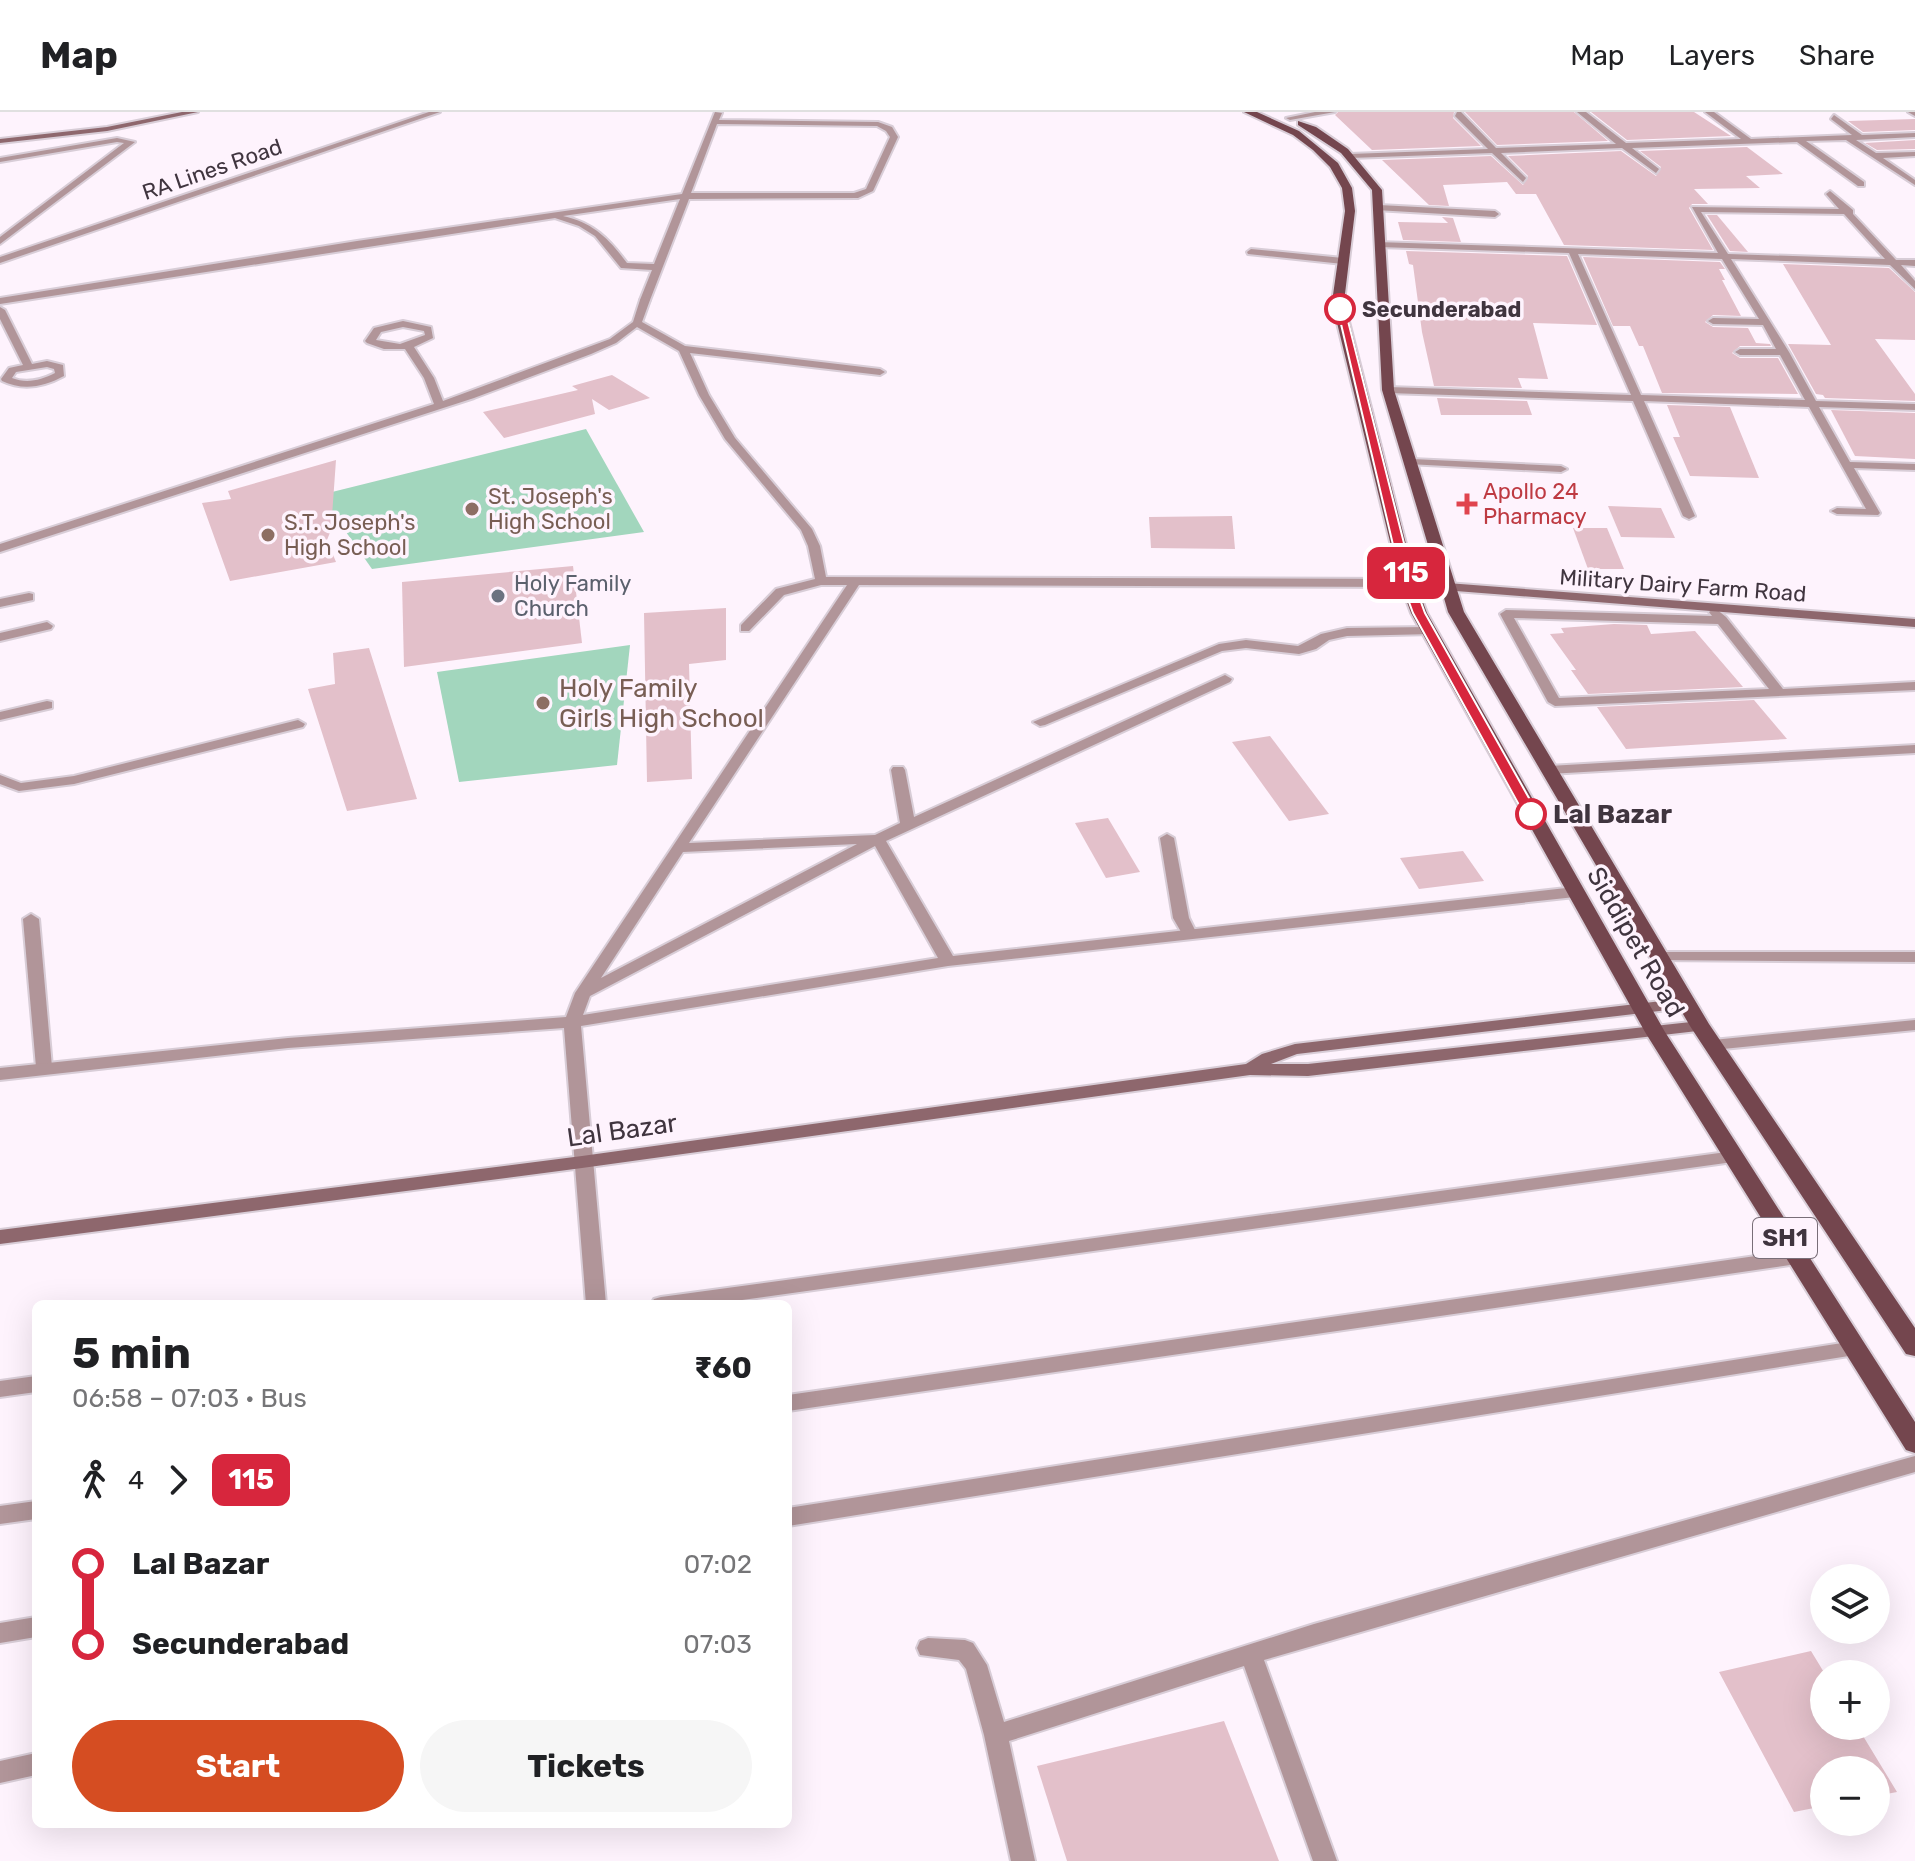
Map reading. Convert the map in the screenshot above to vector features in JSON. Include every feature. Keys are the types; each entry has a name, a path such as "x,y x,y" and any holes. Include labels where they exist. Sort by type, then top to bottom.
{"main road":[{"path":"0,141 107,129 194,112"},
{"name":"Siddipet Road","path":"1249,112 1296,133 1334,165 1347,188 1350,211 1338,302 1408,583 1429,631 1655,1032 1915,1443"},
{"name":"Siddipet Road","path":"1276,112 1331,140 1364,169 1377,190 1388,390 1456,612 1707,1036 1915,1347"},
{"path":"1408,583 1447,587"},
{"name":"Military Dairy Farm Road","path":"1447,587 1915,623"},
{"name":"Lal Bazar","path":"1250,1069 1268,1058 1295,1049 1687,1003"},
{"name":"Lal Bazar","path":"0,1237 582,1162 1250,1069 1308,1070 1655,1032 1707,1036"}],"street":[{"name":"RA Lines Road","path":"0,260 436,112"},
{"path":"0,548 440,406 613,341 637,323 719,112"},
{"path":"1290,118 1331,112"},
{"path":"1581,112 1656,171"},
{"path":"1709,112 1749,141"},
{"path":"1458,114 1523,180"},
{"path":"1834,117 1860,137"},
{"path":"0,301 685,196 855,196 869,191 894,137 889,129 878,124 714,122"},
{"path":"1350,156 1915,135"},
{"path":"1847,137 1914,183"},
{"path":"1798,139 1861,184"},
{"path":"0,160 117,140 131,142 0,241"},
{"path":"1874,156 1915,154"},
{"path":"1830,194 1850,212 1915,286"},
{"path":"1379,208 1495,214"},
{"path":"1837,511 1874,513 1784,352 1695,209 1850,212"},
{"path":"549,216 596,230 609,242 624,266 657,267"},
{"path":"1379,244 1915,263"},
{"path":"1572,250 1689,516"},
{"path":"1251,252 1343,261"},
{"path":"0,310 28,365"},
{"path":"1713,321 1766,322"},
{"path":"637,323 683,349 880,372"},
{"path":"403,324 422,326 430,332 425,340 408,346 380,346 370,337 384,327 403,324"},
{"path":"408,346 429,378 440,406"},
{"path":"683,349 704,395 730,439 806,529 814,546 821,581"},
{"path":"1740,352 1784,352"},
{"path":"47,364 62,370 56,377 39,383 14,384 6,379 13,370 28,365 47,364"},
{"path":"1388,390 1915,407"},
{"path":"1412,462 1561,469"},
{"path":"1849,465 1915,467"},
{"path":"596,1300 572,1022 583,993 856,580"},
{"path":"745,628 780,592 821,581 1408,583"},
{"path":"0,603 29,597"},
{"path":"1712,608 1779,693"},
{"path":"1722,620 1506,614 1555,702 1915,686"},
{"path":"0,637 47,626"},
{"path":"1040,722 1219,648 1246,644 1299,650 1325,637 1347,632 1429,631"},
{"path":"583,993 878,839 1225,679"},
{"path":"0,716 47,705"},
{"path":"0,779 19,787 74,780 298,724"},
{"path":"1549,770 1915,749"},
{"path":"898,770 908,825"},
{"path":"1167,838 1181,918 1189,934"},
{"path":"677,848 878,839"},
{"path":"878,839 948,961"},
{"path":"0,1074 44,1067 423,1031 572,1022 948,961 1575,892"},
{"path":"31,919 44,1067"},
{"path":"1660,957 1915,957"},
{"path":"1707,1036 1915,1025"},
{"path":"690,1300 1734,1157"},
{"path":"792,1402 1797,1257"},
{"path":"792,1516 1855,1348"},
{"path":"0,1389 32,1385"},
{"path":"996,1735 1251,1654 1915,1464"},
{"path":"0,1515 32,1511"},
{"path":"0,1633 32,1628"},
{"path":"928,1648 965,1650 976,1665 996,1735 1023,1861"},
{"path":"1251,1654 1325,1861"},
{"path":"0,1772 32,1765"}],"green space":[{"path":"586,429 644,532 372,569 320,495"},
{"path":"630,645 617,765 459,782 437,672"}],"building":[{"path":"1338,112 1454,112 1453,118 1481,146 1372,150 1335,115"},
{"path":"1465,112 1574,112 1608,141 1497,145"},
{"path":"1591,112 1694,112 1731,136 1627,140"},
{"path":"1915,119 1915,130 1863,132 1848,121"},
{"path":"1915,140 1915,149 1877,150 1865,143"},
{"path":"1747,147 1783,174 1746,176 1760,188 1694,189 1708,204 1692,204 1689,208 1713,250 1564,245 1536,194 1516,194 1507,182 1443,185 1449,206 1429,205 1382,160 1491,156 1523,185 1528,176 1508,156 1621,151 1656,176 1661,167 1640,151"},
{"path":"1707,215 1717,215 1748,252 1730,251"},
{"path":"1442,217 1453,218 1461,242 1403,240 1398,222 1448,223"},
{"path":"1406,251 1567,256 1597,325 1533,323 1548,379 1518,378 1522,388 1434,386 1422,332 1413,265 1409,264"},
{"path":"1583,257 1720,262 1725,269 1719,269 1725,280 1722,280 1741,316 1713,315 1705,322 1713,327 1748,328 1756,343 1770,344 1740,346 1732,353 1740,358 1778,358 1798,394 1662,393 1643,346 1639,346 1630,326 1613,326"},
{"path":"1783,264 1889,268 1915,292 1915,340 1875,339 1915,394 1915,401 1825,398 1816,394 1788,344 1831,345"},
{"path":"612,375 650,398 609,410 592,399 595,414 504,438 483,412 578,390 572,386"},
{"path":"1437,398 1527,401 1532,415 1441,415"},
{"path":"1667,405 1730,407 1759,478 1690,476 1673,437 1680,437"},
{"path":"1831,410 1915,413 1915,459 1855,456"},
{"path":"336,460 331,530 327,540 336,562 230,581 202,503 231,499 228,491"},
{"path":"1608,506 1661,508 1675,538 1621,537"},
{"path":"1232,516 1235,549 1151,548 1149,517"},
{"path":"1573,528 1607,528 1624,569 1588,569"},
{"path":"573,566 582,643 404,667 402,582"},
{"path":"726,608 726,660 689,664 692,779 647,782 644,613"},
{"path":"1647,625 1651,634 1695,631 1743,687 1588,694 1571,670 1576,670 1550,634 1564,633 1561,628"},
{"path":"369,648 417,799 347,811 308,689 335,684 333,653"},
{"path":"1754,700 1787,739 1626,749 1597,707"},
{"path":"1270,736 1329,814 1289,821 1232,742"},
{"path":"1108,818 1140,872 1106,878 1075,823"},
{"path":"1463,851 1484,881 1419,889 1400,858"},
{"path":"1811,1651 1816,1660 1810,1660 1810,1740 1865,1740 1875,1756 1810,1756 1810,1809 1794,1812 1719,1672"},
{"path":"1224,1721 1279,1861 1067,1861 1037,1766"},
{"path":"1890,1780 1897,1792 1890,1793"}],"bus line":[{"name":"115","path":"1340,309 1408,583 1419,613 1531,814"}],"place":[{"name":"Secunderabad","path":"1340,309"},
{"name":"Apollo 24 Pharmacy","path":"1467,504"},
{"name":"St. Joseph's High School","path":"472,509"},
{"name":"S.T. Joseph's High School","path":"268,535"},
{"name":"Holy Family Church","path":"498,596"},
{"name":"Holy Family Girls High School","path":"543,703"},
{"name":"Lal Bazar","path":"1531,814"}]}
